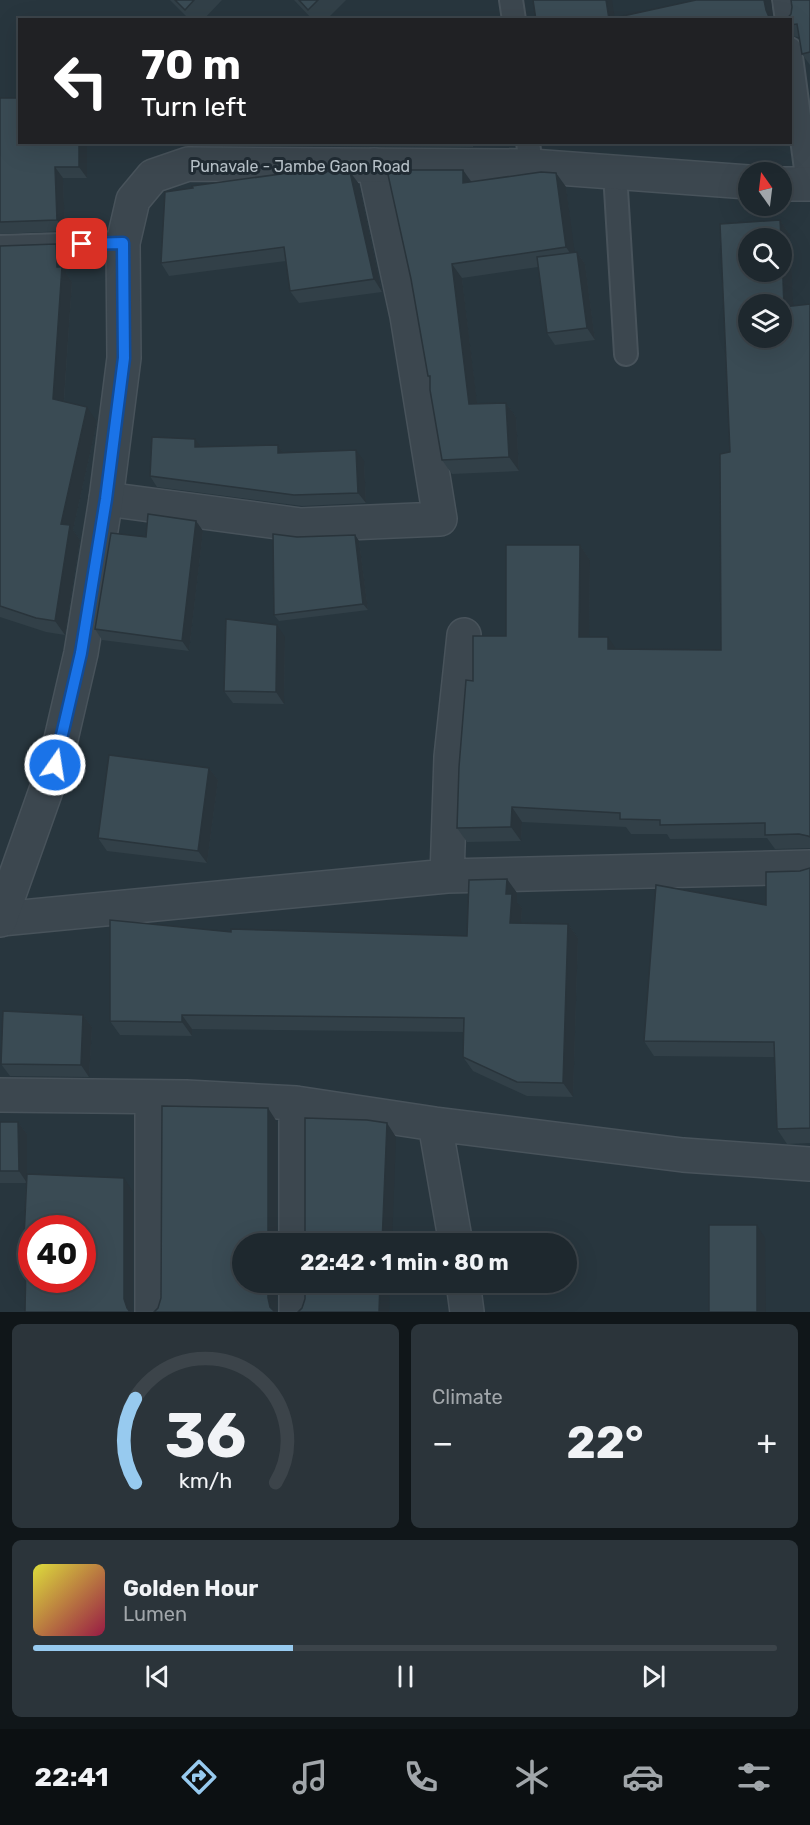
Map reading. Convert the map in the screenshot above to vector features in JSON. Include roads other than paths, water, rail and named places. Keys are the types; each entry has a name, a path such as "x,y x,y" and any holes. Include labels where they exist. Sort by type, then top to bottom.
{"street":[{"name":"Punavale - Jambe Gaon Road","path":"0,920 55,765 81,653 106,499 124,358 123,243 133,200 153,176 188,164 374,165 529,154 615,173 738,181"},
{"path":"106,499 301,525 440,519 407,316 374,165"},
{"path":"447,876 451,757 464,635"},
{"path":"0,920 447,876 810,867"},
{"path":"0,1095 186,1097 296,1103 435,1124 683,1155 810,1164"},
{"path":"152,1097 152,1312"},
{"path":"296,1103 296,1233"},
{"path":"435,1124 454,1233"},
{"path":"296,1293 296,1312"},
{"path":"464,1293 467,1312"}],"lane":[{"path":"511,0 514,18"},
{"path":"784,0 787,18"},
{"path":"792,76 800,184"},
{"path":"615,173 626,354"},
{"path":"0,247 123,243"}]}
